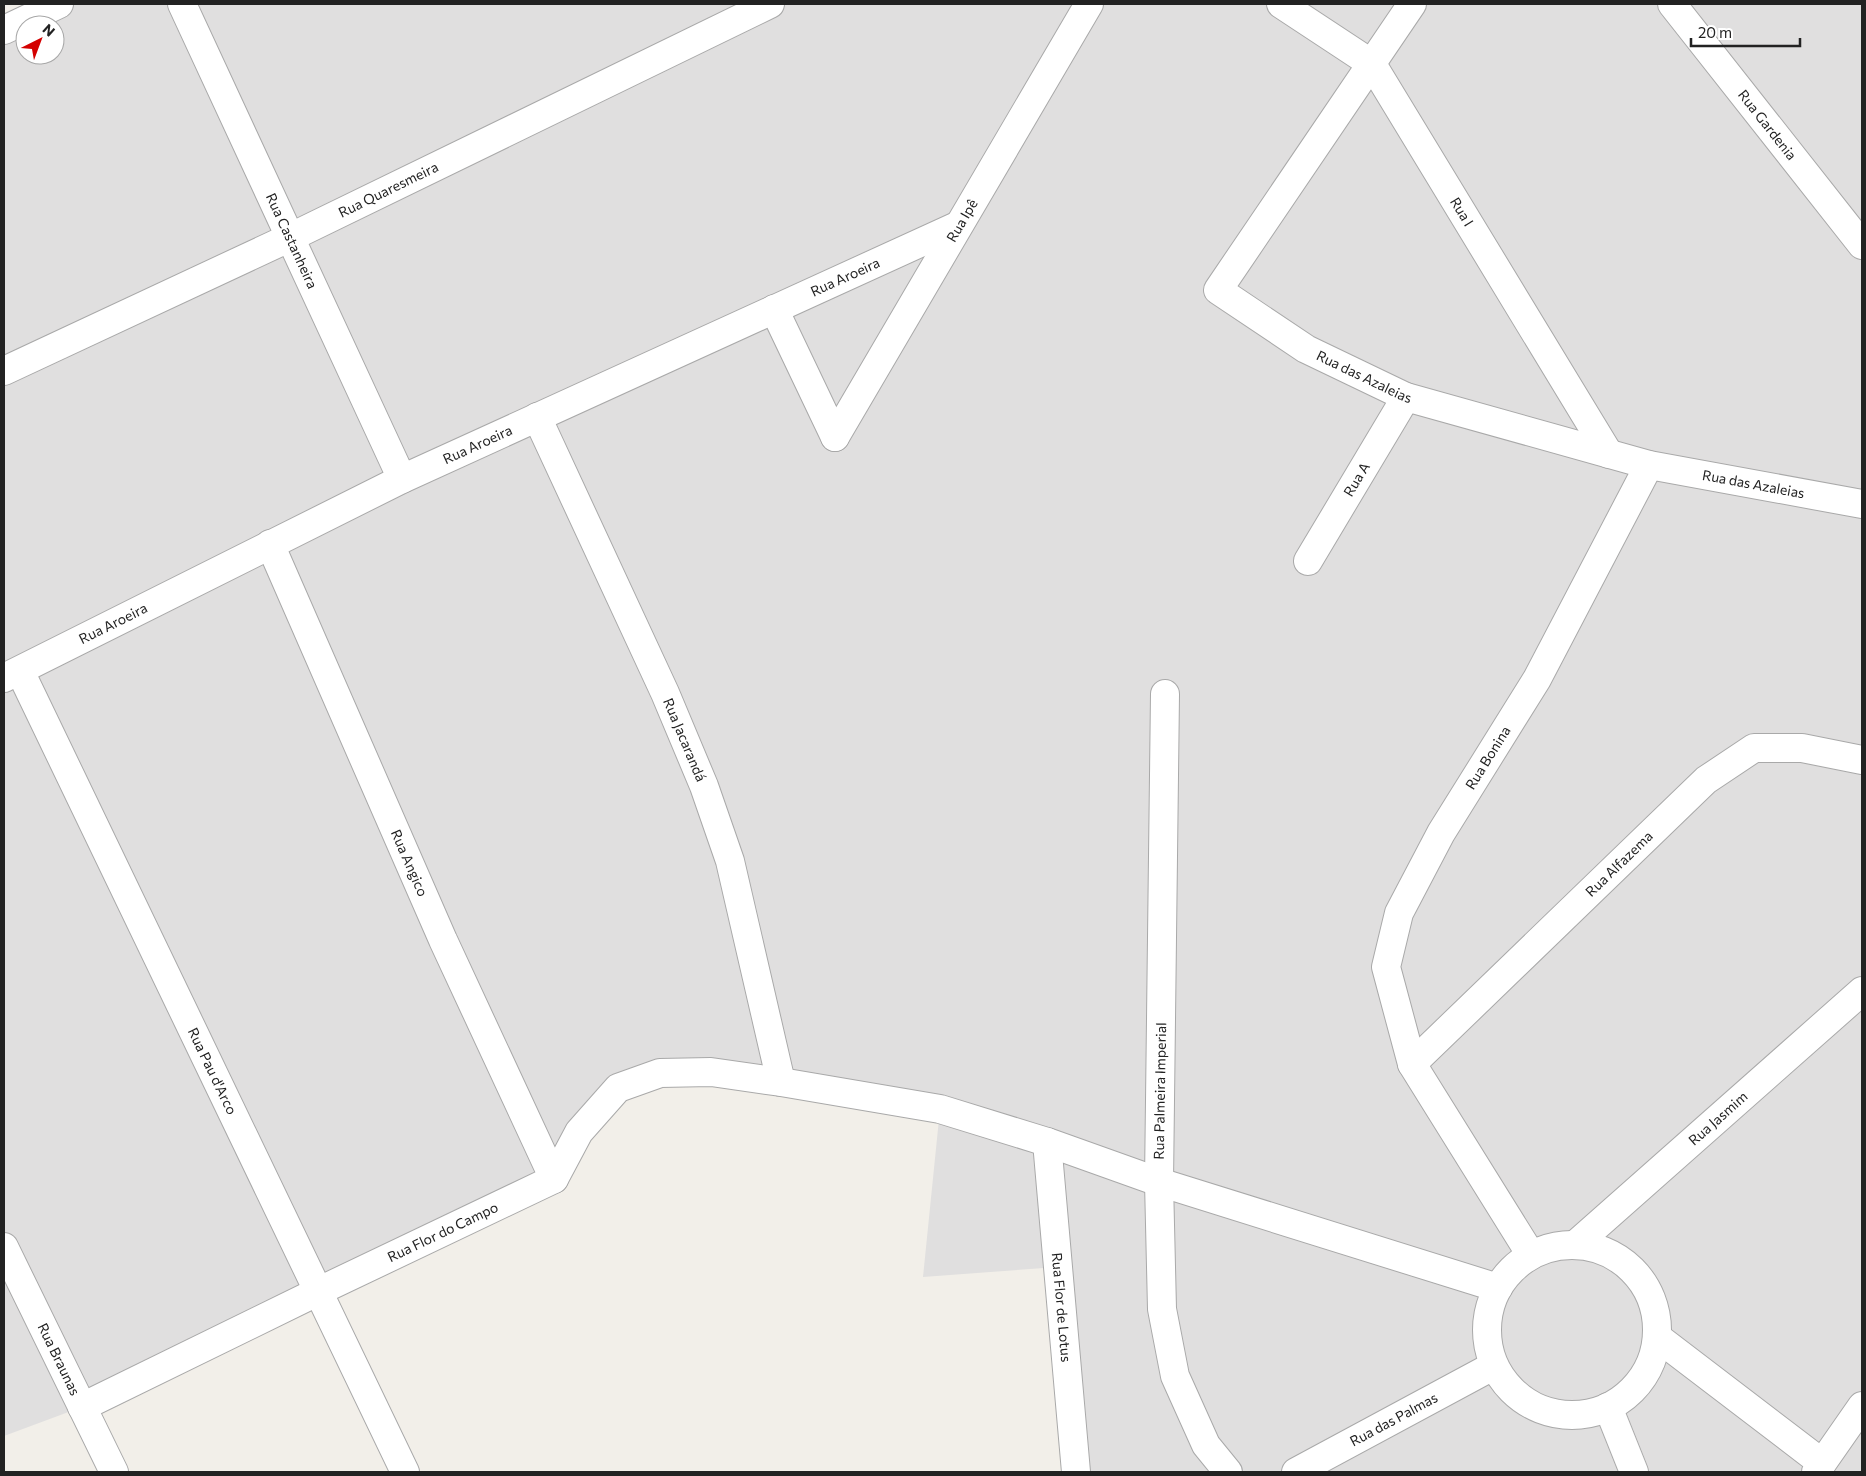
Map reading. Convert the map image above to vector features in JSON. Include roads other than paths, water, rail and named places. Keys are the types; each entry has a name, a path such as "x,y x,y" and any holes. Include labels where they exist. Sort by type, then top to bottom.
{"street":[{"path":"4,30 59,4"},
{"name":"Rua Castanheira","path":"182,4 402,479"},
{"name":"Rua Quaresmeira","path":"4,371 291,237 770,4"},
{"name":"Rua Ipê","path":"774,309 835,437 1088,4"},
{"name":"Rua I","path":"1281,4 1372,64 1609,454"},
{"name":"Rua das Azaleias","path":"1412,4 1218,290 1306,349 1406,397 1649,465 1862,504"},
{"name":"Rua Gardenia","path":"1672,4 1862,245"},
{"name":"Rua Aroeira","path":"12,674 402,479 957,226"},
{"name":"Rua A","path":"1308,561 1406,397"},
{"name":"Rua Jacarandá","path":"537,417 664,693 704,786 730,861 781,1082"},
{"name":"Rua Bonina","path":"1531,1255 1412,1064 1386,967 1399,913 1441,833 1537,679 1649,465"},
{"name":"Rua Angico","path":"270,544 443,940 554,1179"},
{"name":"Rua Pau d'Arco","path":"12,674 405,1472"},
{"name":"Rua Palmeira Imperial","path":"1165,694 1159,1182 1162,1309 1175,1376 1206,1445 1228,1472"},
{"name":"Rua Alfazema","path":"1412,1064 1706,780 1754,748 1802,748 1862,760"},
{"name":"Rua Jasmim","path":"1574,1244 1862,991"},
{"path":"554,1179 579,1132 618,1088 660,1073 711,1072 940,1109 1047,1142 1159,1182 1498,1288"},
{"name":"Rua Flor de Lotus","path":"1047,1142 1076,1472"},
{"name":"Rua Flor do Campo","path":"82,1407 554,1179"},
{"path":"1574,1244 1602,1250 1626,1264 1632,1270 1644,1284 1655,1310 1657,1337 1653,1359 1642,1379 1627,1395 1608,1407 1583,1414 1557,1414 1532,1404 1512,1389 1493,1366 1488,1314 1498,1288 1512,1269 1531,1255 1552,1246 1574,1244"},
{"name":"Rua Braunas","path":"4,1247 114,1472"},
{"path":"1657,1337 1819,1468 1862,1406"},
{"name":"Rua das Palmas","path":"1296,1472 1493,1366"},
{"path":"1608,1407 1634,1472"}]}
